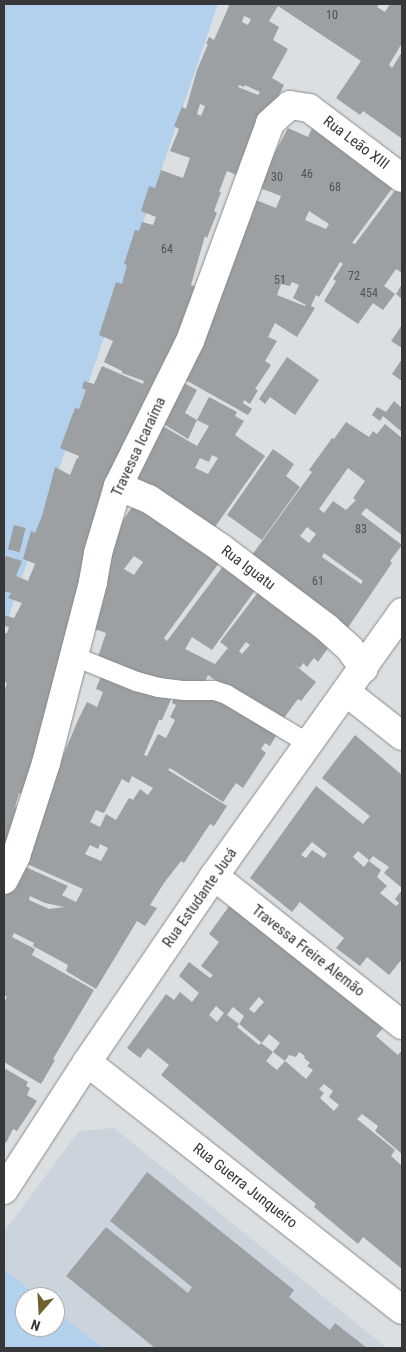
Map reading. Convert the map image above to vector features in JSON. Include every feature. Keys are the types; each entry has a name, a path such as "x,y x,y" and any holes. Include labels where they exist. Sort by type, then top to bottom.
{"street":[{"name":"Travessa Icaraíma","path":"4,880 16,856 46,763 93,582 98,553 118,486 190,341 270,123 290,105 309,108"},
{"name":"Rua Leão XIII","path":"309,108 402,178"},
{"name":"Rua Iguatu","path":"118,486 149,499 221,548 328,628 350,649 364,669"},
{"name":"Rua Estudante Jucá","path":"4,1190 214,876 308,743 364,669 402,612"},
{"path":"346,692 402,736"},
{"name":"Travessa Freire Alemão","path":"214,876 402,1025"},
{"name":"Rua Guerra Junqueiro","path":"88,1062 402,1310"}],"lane":[{"path":"74,656 158,687 184,690 214,690 226,694 308,743"}],"shaded area":[{"path":"4,4 218,4 4,630"},
{"path":"114,1128 387,1348 4,1348 4,1232 79,1131"},
{"path":"4,1269 26,1287 15,1287 15,1337 65,1337 65,1318 103,1348 4,1348"}],"building":[{"path":"226,4 380,4 377,7 385,12 390,4 402,4 402,43 389,65 392,68 402,52 402,136 401,138 363,111 360,115 336,98 361,61 278,6 269,21 279,27 273,40 288,49 272,78 284,85 239,176 227,171 219,192 221,192 214,211 217,213 207,238 205,236 191,285 196,287 28,796 19,793 15,807 23,809 4,868 4,692 7,683 4,682 4,633 7,633 9,627 4,626 4,615 14,618 22,603 8,598 11,593 4,591 4,561 6,556 22,561 16,576 28,581 35,564 23,559 31,531 35,533 42,516 55,467 70,475 79,456 60,448 75,408 79,409 86,390 82,388 84,381 94,384 102,366 143,384 144,381 122,373 122,371 104,362 113,341 99,335 116,282 122,284 127,265 124,264 135,230 139,231 142,222 153,225 156,217 141,211 149,186 155,188 161,170 183,178 190,158 170,151 179,129 174,126 182,107 186,109 209,37 214,40 229,6","holes":["244,16 251,19 248,25 242,22","239,85 244,87 245,85 260,92 258,95 238,87","200,104 205,106 201,116 197,114"]},
{"path":"313,126 396,183 352,243 355,244 396,189 402,194 402,273 396,269 384,286 395,294 383,310 373,303 358,324 324,301 336,281 333,279 343,264 340,262 319,297 316,295 311,306 315,308 297,337 275,323 268,337 277,341 265,361 271,365 255,389 258,390 250,404 244,400 243,403 252,409 248,415 182,378 238,250 236,249 251,198 276,208 281,196 260,188 273,156 288,128 308,137","holes":["309,211 329,224 326,229 305,220","292,282 299,285 293,298 305,306 277,295 281,284 290,286"]},
{"path":"402,284 402,299 396,294"},
{"path":"402,325 402,348 391,341"},
{"path":"287,357 319,380 295,415 270,397 265,404 259,399"},
{"path":"402,359 402,381 392,374"},
{"path":"184,383 197,390 185,413 197,420 209,397 237,412 235,416 244,421 235,435 265,456 210,534 181,513 130,484 142,460 135,457 144,440 150,444 159,425 156,423 159,416 164,418","holes":["197,420 209,426 197,446 161,425 162,423 188,439","212,455 218,458 208,474 195,468 200,458 209,462"]},
{"path":"394,401 402,408 402,432 383,416 380,421 372,415 377,407 386,412"},
{"path":"346,422 369,437 373,431 377,434 385,424 402,438 402,535 366,508 361,514 402,545 347,629 247,562 312,472 309,470 332,438 334,439","holes":["348,468 365,481 353,498 356,500 346,510 333,501 324,513 319,509","307,527 316,534 309,543 300,536","324,553 363,581 361,584 322,557"]},
{"path":"273,449 294,464 286,476 300,487 262,540 227,515"},
{"path":"136,501 222,559 164,638 167,641 224,565 256,589 212,650 192,637 185,649 215,664 228,648 220,642 263,586 331,644 318,662 314,658 307,667 303,663 300,668 296,666 316,682 301,701 298,699 281,722 254,708 208,675 202,688 183,688 98,657 106,633 86,626 101,553","holes":["134,556 143,562 134,575 124,569","246,642 250,645 242,654 239,651"]},
{"path":"14,525 26,528 20,552 8,549"},
{"path":"103,671 155,696 204,692 280,729 270,746 265,743 261,749 266,753 243,788 236,783 223,802 170,768 168,770 227,806 214,826 210,824 184,863 181,861 164,883 150,905 157,908 145,926 137,921 96,989 66,971 68,965 33,946 34,943 14,933 12,937 35,949 32,955 94,990 53,1059 55,1060 41,1084 4,1062 4,1002 7,997 4,995 4,893 21,865 68,886 62,895 76,902 83,889 25,863 60,763 78,720 87,702 97,707 103,692 96,689","holes":["173,695 175,696 172,703 176,705 170,717 175,720 166,738 158,734 147,756 144,755 159,720 162,720","132,776 153,788 148,795 140,789 133,800 129,798 116,820 106,814 100,827 90,822 96,810 104,813 122,779 129,783","100,844 108,848 101,861 85,854 90,845 98,849","30,896 45,903 64,907 49,909 29,900"]},
{"path":"355,735 402,775 402,888 384,873 389,867 373,856 369,861 381,870 377,877 387,886 380,893 396,906 399,903 395,899 402,890 402,959 389,975 367,957 360,966 336,948 344,938 300,902 292,912 250,878 316,786 363,824 370,816 322,778","holes":["312,842 327,854 324,858 312,850 306,858 301,855","358,851 369,860 364,867 353,857"]},
{"path":"232,902 385,1026 376,1036 398,1055 402,1050 402,1154 375,1131 378,1126 362,1114 357,1119 395,1150 391,1156 402,1164 402,1269 363,1237 358,1244 314,1207 316,1204 161,1075 169,1065 148,1048 140,1058 127,1048 166,994 174,1000 180,992 192,1002 199,993 179,976 189,962 210,978 213,975 201,966 219,942 209,934","holes":["259,997 264,1002 254,1013 249,1009","216,1006 224,1013 217,1022 209,1015","233,1007 244,1016 239,1024 227,1015","239,1024 262,1043 269,1034 280,1043 273,1052 261,1043 259,1045 237,1027","273,1052 285,1061 277,1070 266,1061","299,1052 310,1063 307,1066 313,1070 306,1079 285,1061 289,1055 296,1057","324,1084 333,1091 329,1097 339,1105 334,1111 320,1098 324,1093 319,1089"]},
{"path":"4,1068 28,1082 26,1086 30,1088 27,1095 37,1101 17,1131 13,1129 6,1143 4,1141"},
{"path":"147,1172 294,1290 289,1297 330,1330 335,1323 367,1348 155,1348 66,1276 106,1227 188,1293 192,1287 110,1221"}]}
